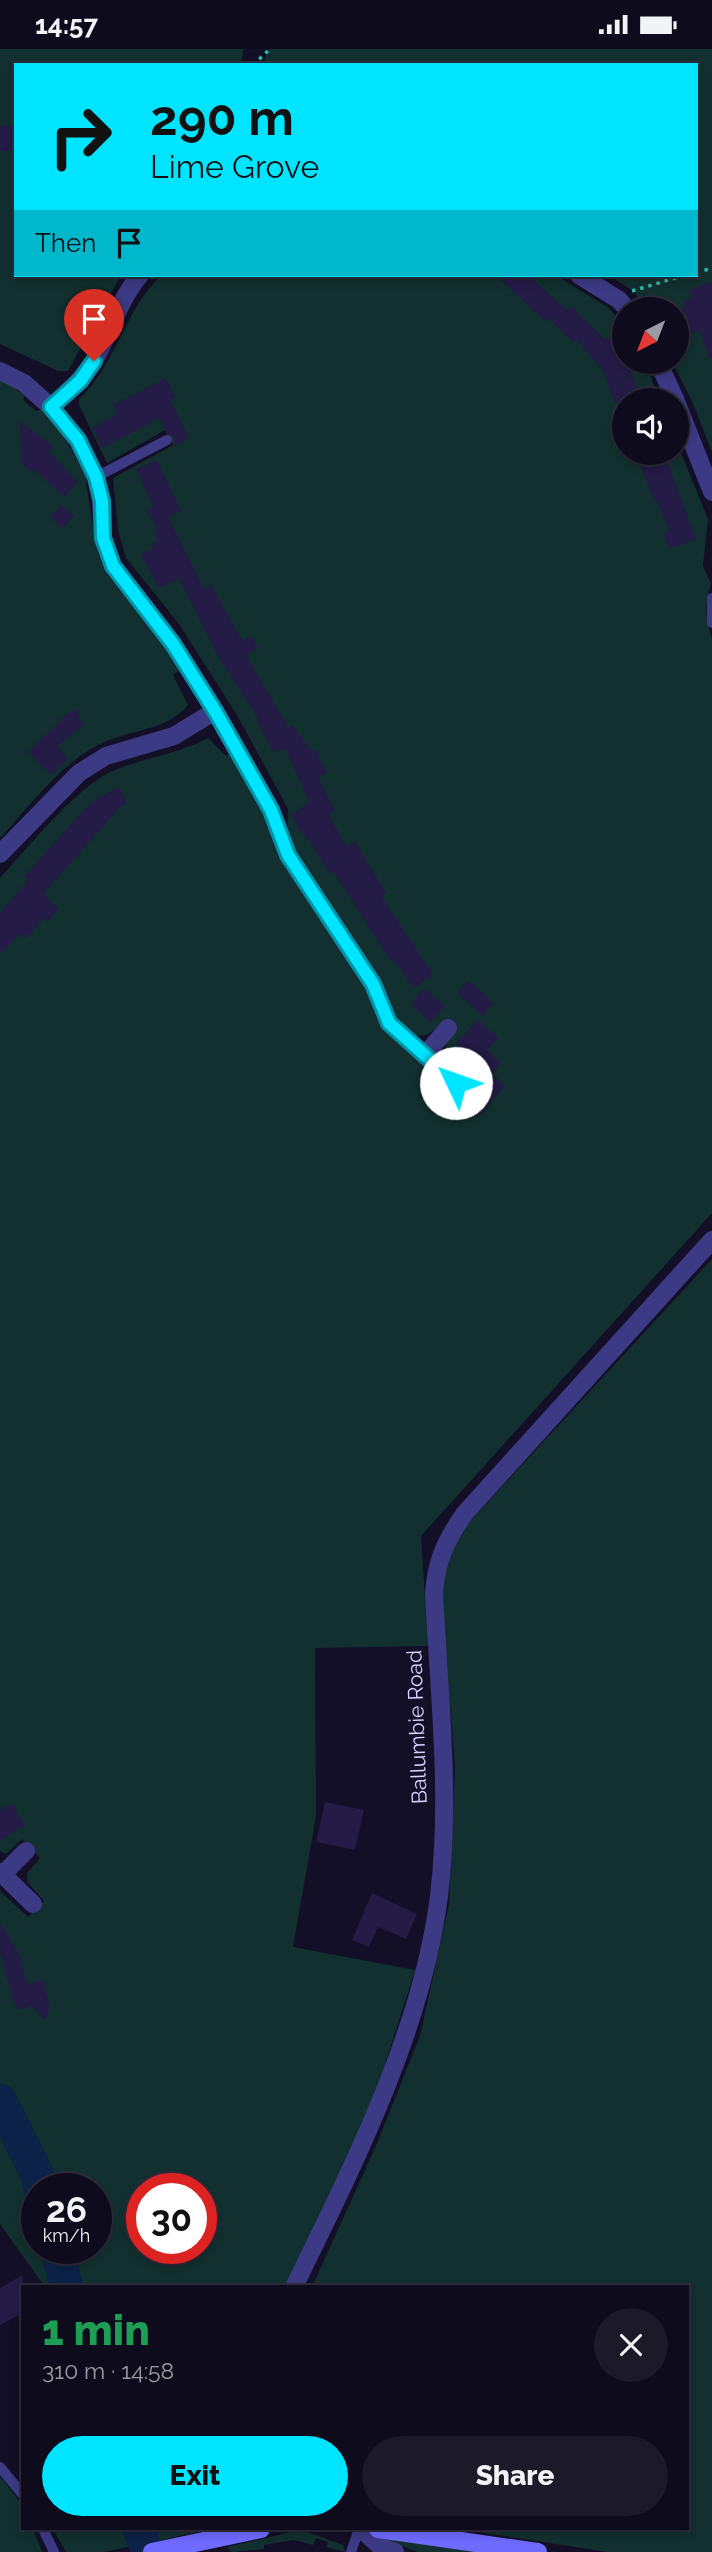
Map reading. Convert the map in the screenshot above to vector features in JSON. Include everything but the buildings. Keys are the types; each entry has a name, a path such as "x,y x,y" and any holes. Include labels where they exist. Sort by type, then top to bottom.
{"street":[{"path":"51,407 80,381 94,361 125,292 138,277"},
{"path":"582,277 613,296"},
{"path":"0,371 24,383 51,407 78,440 96,477 102,501 103,538 113,566 173,644 215,711 271,810 288,855 373,984 389,1023 456,1083"},
{"path":"689,435 712,492"},
{"path":"0,854 79,773 106,756 174,736 215,711"},
{"path":"425,1055 448,1028"},
{"name":"Ballumbie Road","path":"295,2285 353,2165 388,2082 423,1972 439,1896 443,1763 434,1594 436,1567 445,1543 466,1513 712,1240"},
{"path":"26,1851 1,1874 33,1905"},
{"path":"152,2552 179,2547 214,2534 252,2530"},
{"path":"361,2530 381,2547 395,2552"},
{"path":"385,2530 538,2552"}],"lane":[{"path":"96,477 167,440"},
{"path":"712,598 712,623"},
{"path":"0,2467 21,2493"},
{"path":"43,2530 54,2552"},
{"path":"351,2552 360,2530"}],"path":[{"path":"255,63 270,49"},
{"path":"613,296 678,277"}],"green space":[{"path":"0,49 243,49 241,63 14,63 14,277 120,277 68,371 58,371 0,344"},
{"path":"269,49 712,49 712,452 689,395 689,388 685,388 679,375 690,375 690,297 638,297 635,292 611,277 698,277 698,63 264,63"},
{"path":"160,277 558,277 612,312 612,375 650,375 655,388 612,388 612,465 686,465 708,519 703,566 711,584 706,611 712,638 712,1213 421,1536 428,1646 315,1648 316,1816 293,1947 415,1970 380,2080 346,2162 288,2285 44,2285 29,2264 112,2264 112,2173 21,2173 21,2253 0,2224 0,1891 28,1917 44,1901 27,1882 27,1873 40,1858 22,1839 6,1854 0,1851 0,878 55,817 102,776 208,738 226,756 231,752 277,839 279,857 367,989 383,1027 446,1063 442,1052 453,1033 441,1023 431,1032 418,1036 409,1032 398,1020 378,977 287,837 288,809 237,715 179,624 126,558 118,531 113,478 173,445 165,430 107,463 79,405 79,399 103,370 129,320"},
{"path":"0,380 25,395 23,400 36,411 42,409 61,431 88,479 86,483 97,550 106,573 160,639 179,671 173,675 188,705 169,720 111,739 85,752 46,786 0,838"},
{"path":"712,1259 712,2552 607,2552 466,2530 689,2530 689,2285 313,2285 375,2148 420,2036 449,1904 455,1766 441,1592 449,1553 472,1519"},
{"path":"0,2476 21,2503 21,2530 33,2530 42,2552 0,2552"},
{"path":"54,2530 198,2530 104,2552 66,2552"},
{"path":"291,2532 307,2532 343,2545 345,2552 326,2547 328,2542 316,2538 313,2545 294,2540 264,2545 264,2549 232,2552 227,2547"},
{"path":"381,2538 480,2552 418,2552"}],"waterway":[{"path":"0,2100 36,2173"},
{"path":"60,2264 66,2285"},
{"path":"139,2530 148,2552"}],"route":[{"path":"94,361 80,381 51,407 78,440 96,477 102,501 103,538 113,566 173,644 215,711 271,810 288,855 373,984 389,1023 456,1083"}]}
